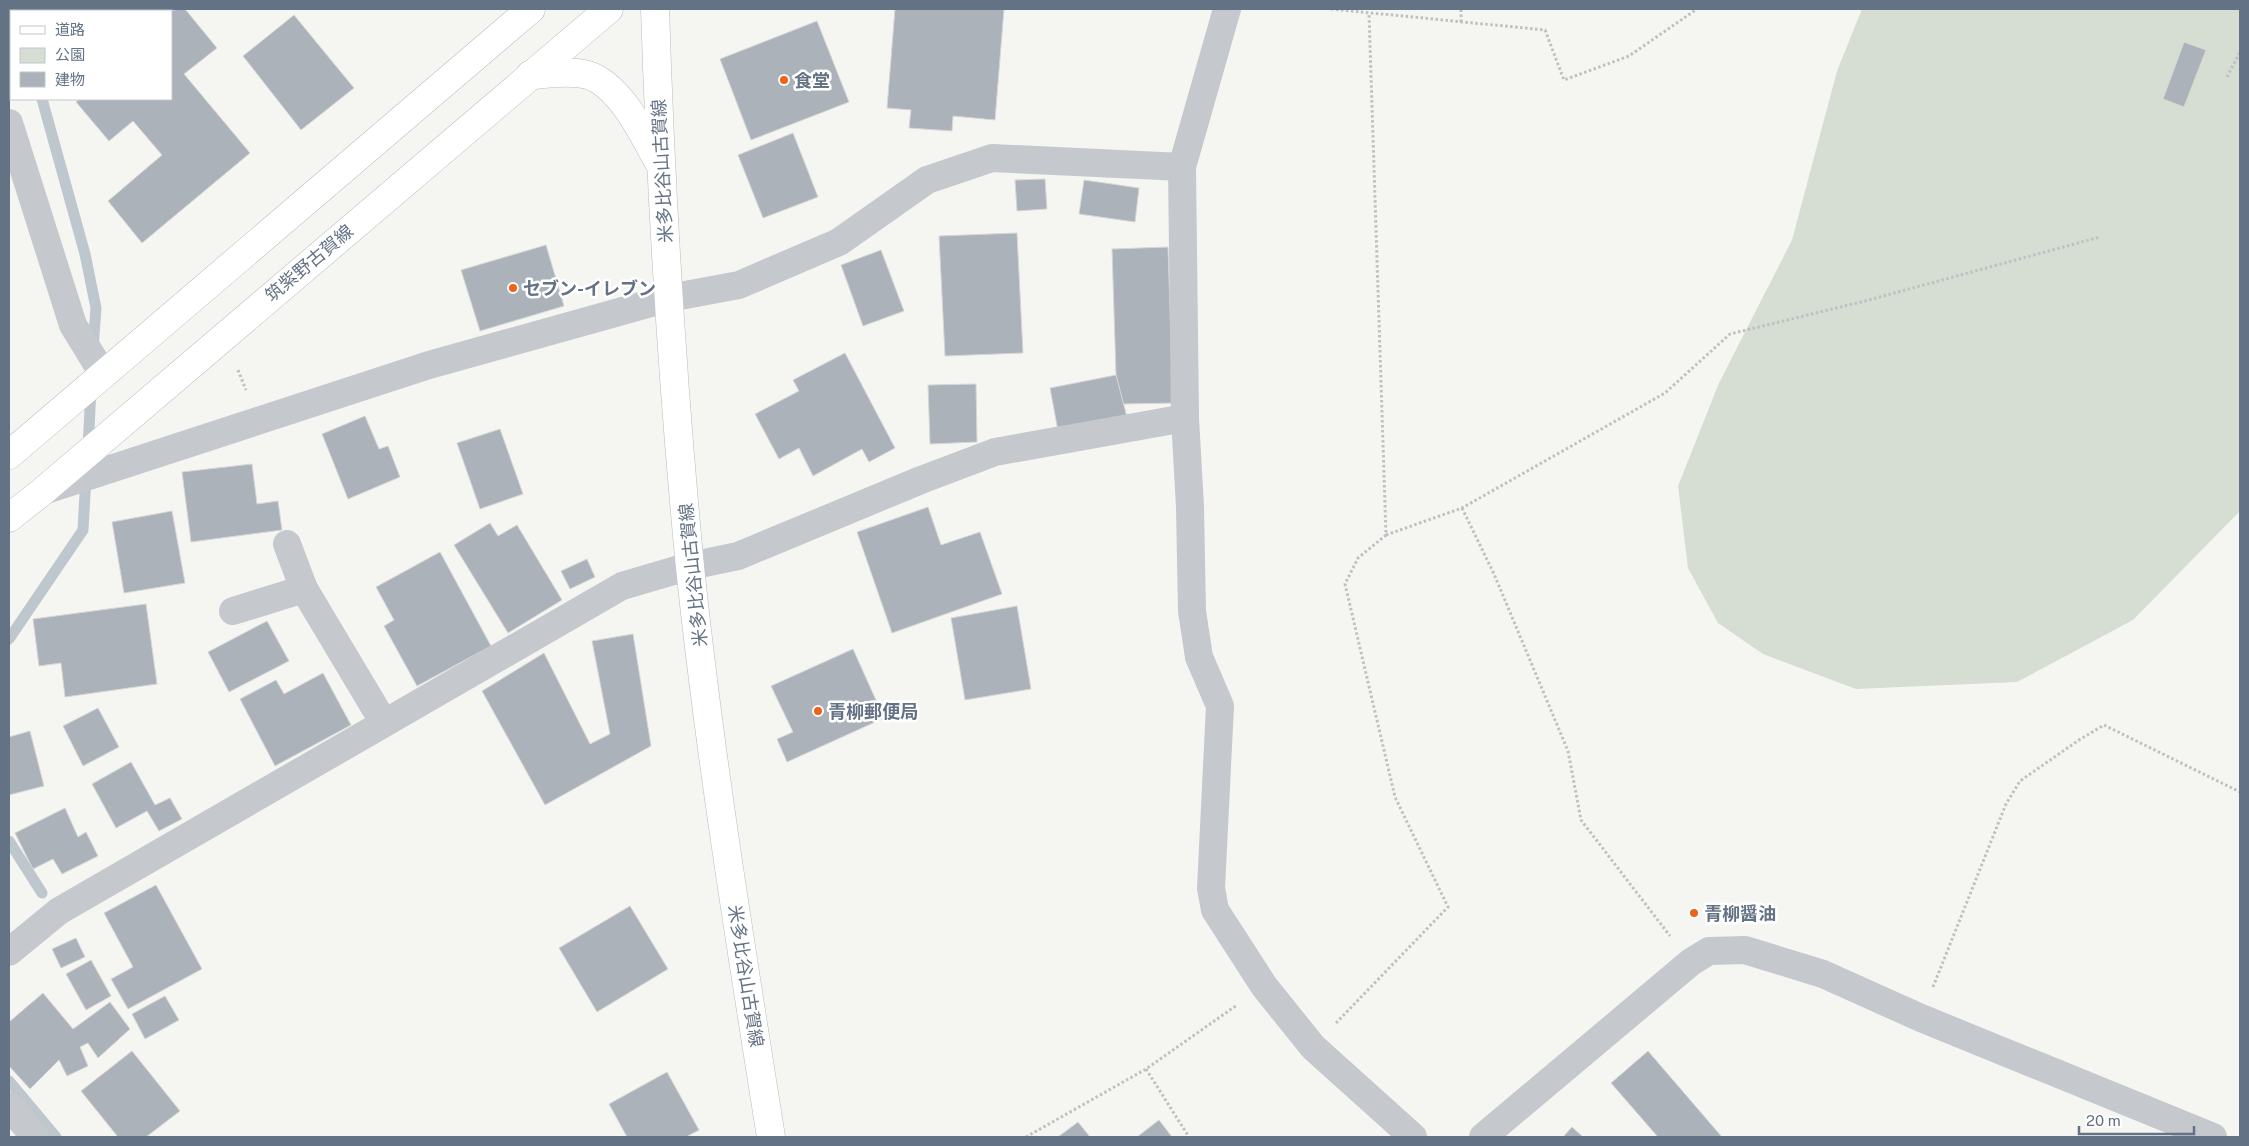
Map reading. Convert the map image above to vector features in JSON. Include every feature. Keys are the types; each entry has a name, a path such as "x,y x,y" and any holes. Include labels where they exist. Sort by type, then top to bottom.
{"main road":[{"path":"9,455 531,9"},
{"name":"筑紫野古賀線","path":"9,518 43,492 610,9"},
{"name":"米多比谷山古賀線","path":"655,9 660,165 690,566 711,740 770,1137"},
{"path":"530,76 568,73 589,75 616,94 634,119 660,165"}],"street":[{"path":"1227,9 1182,167 1185,418 1190,507 1192,611 1199,657 1220,706 1211,888 1215,910 1264,986 1313,1047 1413,1137"},
{"path":"9,124 73,325 103,374"},
{"path":"43,492 429,365 669,298 739,285 839,242 927,180 992,158 1182,167"},
{"path":"9,952 58,910 622,586 690,566 738,556 921,480 995,452 1185,418"},
{"path":"287,544 304,590 384,722"},
{"path":"233,611 304,590"},
{"path":"1484,1137 1691,962 1709,951 1745,950 1823,974 1921,1018 2213,1137"},
{"path":"9,1106 35,1137"}],"path":[{"path":"1331,9 1545,30 1564,80 1629,56 1697,9"},
{"path":"1461,22 1462,9"},
{"path":"1370,14 1386,535"},
{"path":"2227,77 2240,52"},
{"path":"1313,1047 1448,907 1395,797 1345,584 1358,558 1386,535 1462,508 1665,394 1730,334 1865,301 2100,236"},
{"path":"225,335 258,421"},
{"path":"1462,508 1494,574 1568,751 1580,820 1691,962"},
{"path":"1921,1018 2006,804 2020,782 2049,761 2104,725 2240,792"},
{"path":"1026,1137 1146,1069 1264,986"},
{"path":"1146,1069 1189,1137"}],"green space":[{"path":"1862,9 2240,9 2240,511 2133,620 2017,682 1856,689 1763,654 1718,623 1688,568 1678,486 1719,383 1792,240 1837,71"}],"building":[{"path":"185,9 217,48 184,74 250,153 142,243 108,201 162,155 133,121 109,141 76,102 79,100 172,100 172,11"},
{"path":"895,9 1004,9 995,120 953,116 952,131 909,128 911,110 887,108"},
{"path":"294,15 354,88 301,130 243,56"},
{"name":"食堂","path":"817,21 849,102 751,140 720,59"},
{"path":"2184,42 2206,50 2184,107 2163,99"},
{"path":"793,133 818,197 763,218 738,155"},
{"path":"1045,179 1047,209 1017,211 1015,180"},
{"path":"1084,180 1139,188 1135,222 1079,214"},
{"path":"1017,233 1023,353 945,356 939,236"},
{"name":"セブン-イレブン","path":"546,245 564,306 480,331 461,270"},
{"path":"1168,247 1173,403 1123,404 1116,375 1112,249"},
{"path":"881,250 904,311 863,326 841,265"},
{"path":"845,353 895,448 869,462 862,449 813,476 799,448 779,459 755,414 799,391 793,380"},
{"path":"1116,375 1127,417 1058,431 1050,388"},
{"path":"976,384 977,442 930,444 928,385"},
{"path":"365,416 379,449 388,446 400,477 348,499 322,434"},
{"path":"500,429 523,494 480,509 457,443"},
{"path":"252,464 257,504 278,501 282,530 191,542 182,472"},
{"path":"928,507 941,545 980,532 1002,594 892,633 857,532"},
{"path":"172,511 185,583 124,593 112,522"},
{"path":"490,523 498,536 517,525 562,600 508,633 454,545"},
{"path":"440,552 491,646 417,686 384,626 394,620 376,587"},
{"path":"587,559 595,577 570,589 561,571"},
{"path":"146,604 157,684 65,697 61,663 39,666 33,619"},
{"path":"1017,606 1031,689 965,700 951,618"},
{"path":"267,621 289,661 229,692 208,652"},
{"path":"633,634 651,746 545,805 482,691 544,653 590,744 610,734 592,641"},
{"path":"853,649 884,718 787,762 777,739 793,732 771,686"},
{"path":"323,673 351,725 275,766 240,699 276,680 284,694"},
{"path":"98,708 119,747 83,766 63,726"},
{"path":"30,731 44,786 9,795 9,737"},
{"path":"131,762 155,805 170,798 182,819 159,831 147,811 116,828 92,784"},
{"path":"65,808 78,837 86,832 98,856 62,874 53,859 33,869 15,833"},
{"path":"156,885 202,969 128,1009 111,979 133,967 104,913"},
{"path":"630,906 668,969 597,1012 559,948"},
{"path":"76,938 85,957 61,968 52,949"},
{"path":"91,960 111,996 86,1010 66,974"},
{"path":"43,993 73,1029 110,1002 130,1029 98,1058 88,1043 80,1047 88,1066 67,1076 59,1060 30,1089 9,1066 9,1022"},
{"path":"165,996 179,1020 145,1039 132,1014"},
{"path":"132,1051 180,1111 146,1137 118,1137 81,1091"},
{"path":"1648,1051 1722,1137 1658,1137 1611,1083"},
{"path":"667,1072 699,1130 686,1137 627,1137 609,1104"},
{"path":"1159,1120 1172,1137 1137,1137"},
{"path":"1078,1122 1090,1137 1058,1137"},
{"path":"1572,1127 1583,1137 1563,1137"}],"waterway":[{"path":"42,100 85,254 96,308 93,348"},
{"path":"88,448 91,389"},
{"path":"9,639 83,530 86,476"},
{"path":"9,841 42,893"},
{"path":"9,1081 56,1137"}],"place":[{"name":"食堂","path":"784,80"},
{"name":"セブン-イレブン","path":"513,288"},
{"name":"青柳郵便局","path":"818,711"},
{"name":"青柳醤油","path":"1694,913"}]}
